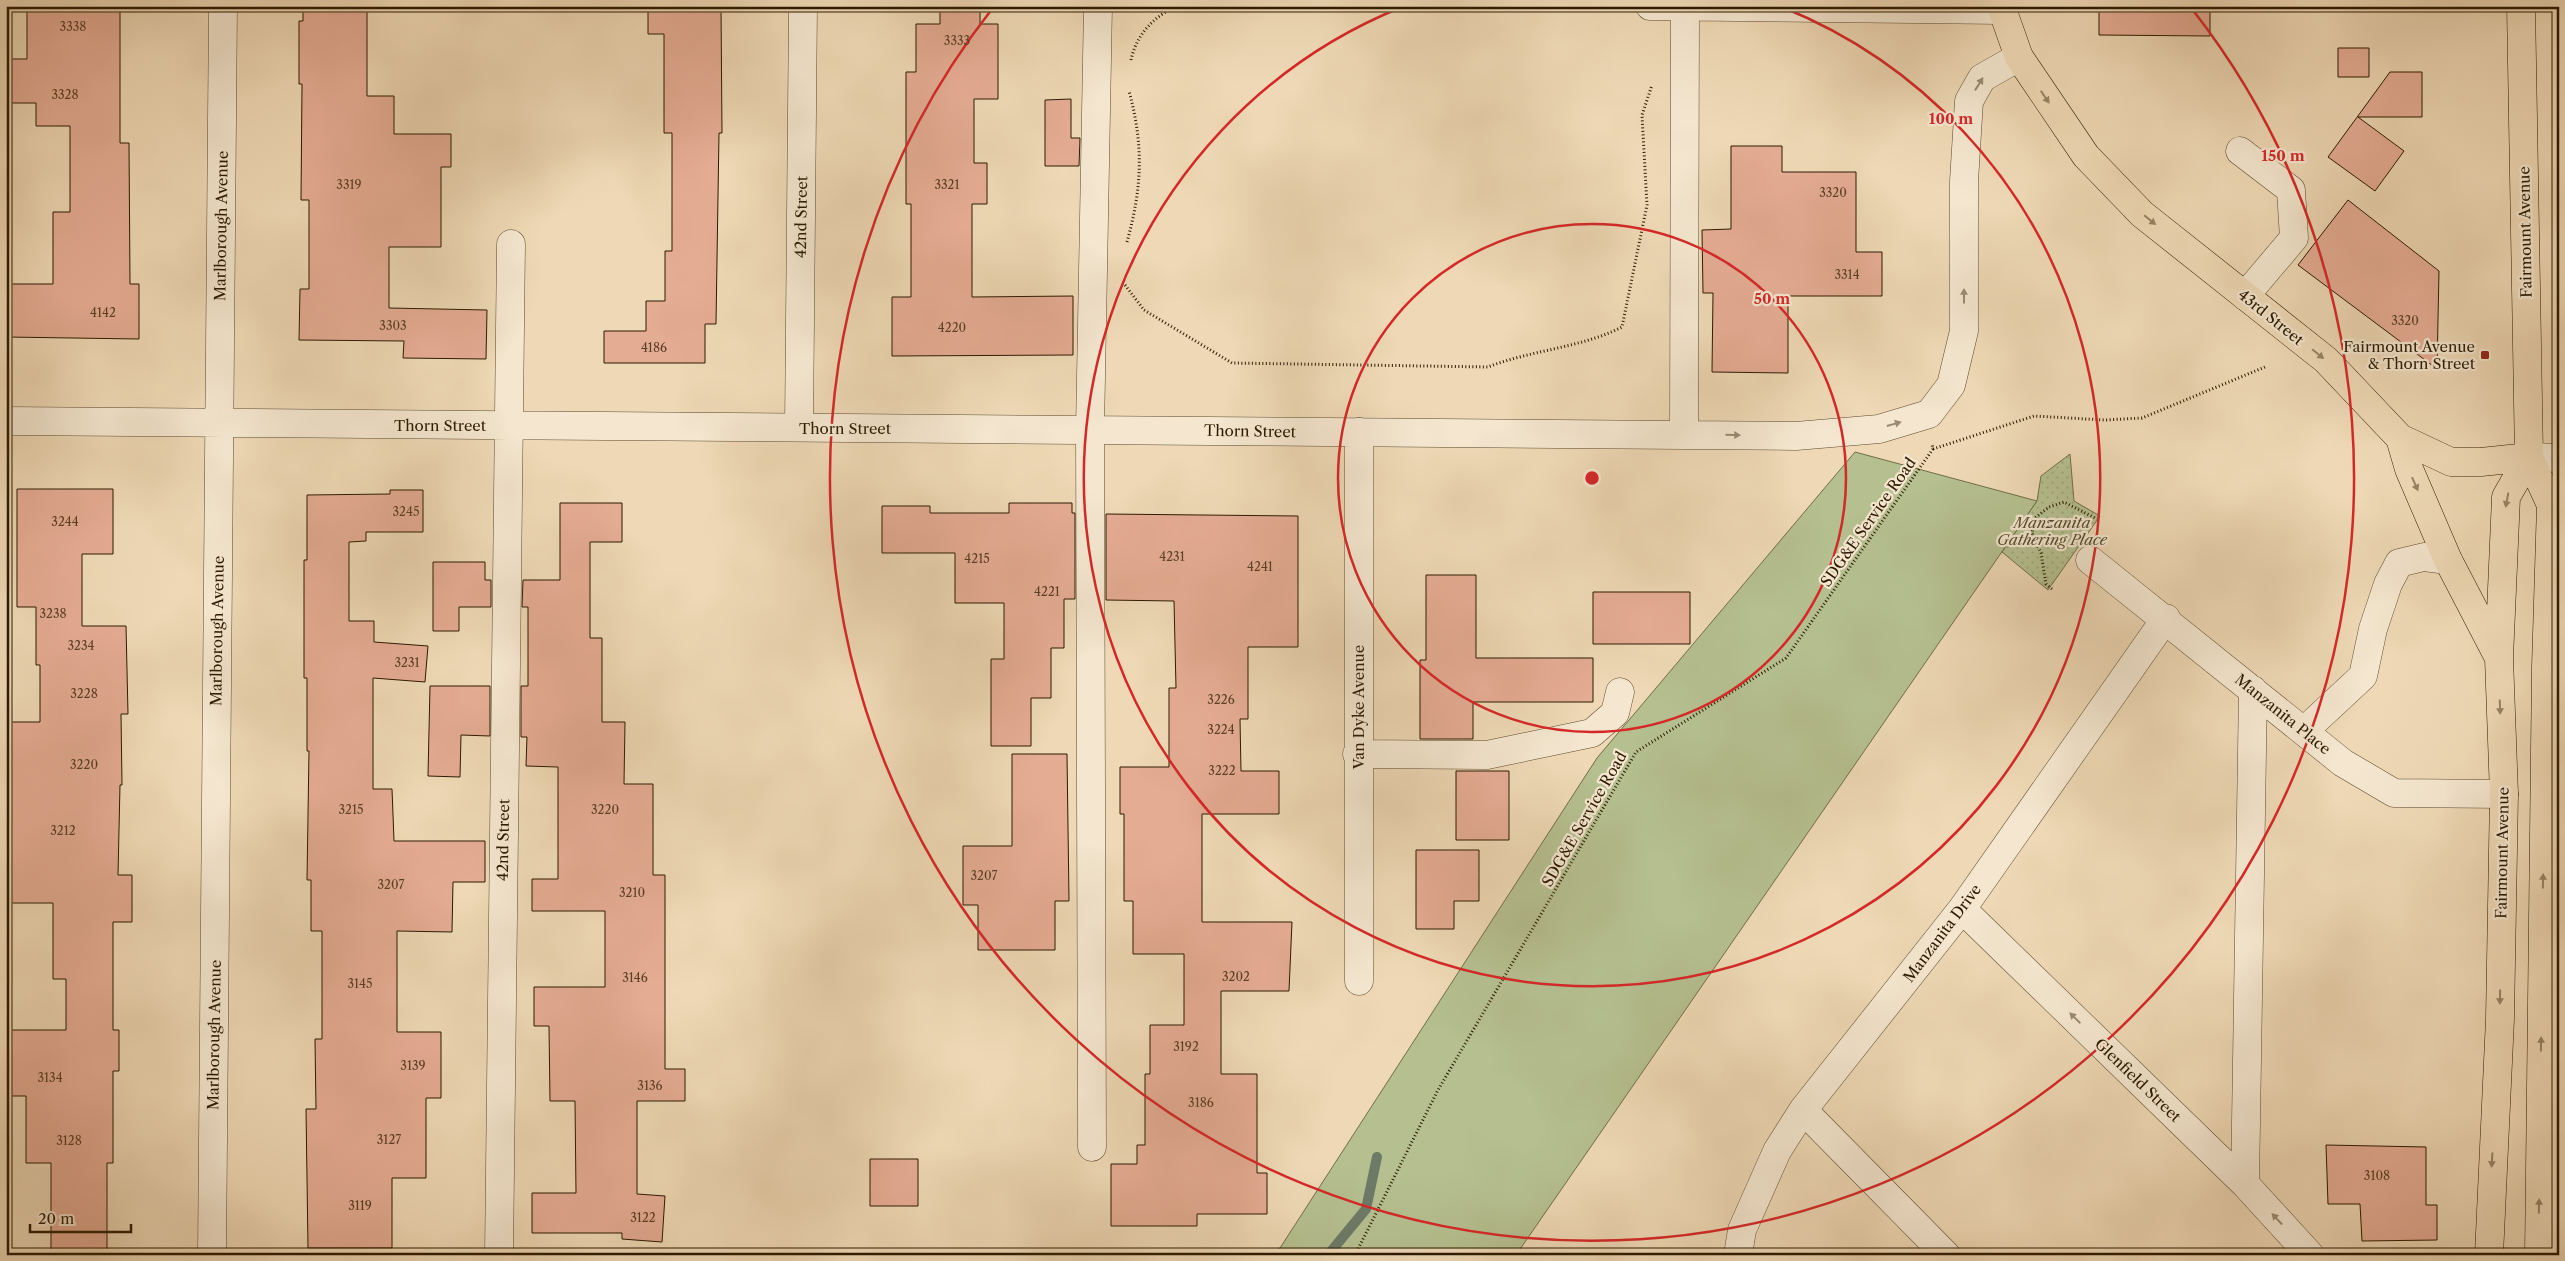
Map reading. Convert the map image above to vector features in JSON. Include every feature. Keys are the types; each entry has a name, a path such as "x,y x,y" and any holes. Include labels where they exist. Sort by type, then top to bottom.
{"main road":[{"name":"Fairmount Avenue","path":"2521,6 2529,457 2551,505 2546,668 2539,1255"},
{"name":"43rd Street","path":"2002,8 2019,57 2086,156 2142,214 2326,360 2400,438 2408,469 2448,560 2498,658"},
{"path":"2400,438 2451,462 2481,462 2529,457"},
{"name":"Fairmount Avenue","path":"2490,1255 2500,1019 2504,794 2498,658 2506,497 2529,457"}],"street":[{"name":"Marlborough Avenue","path":"212,1255 223,6"},
{"name":"42nd Street","path":"799,427 803,6"},
{"path":"1092,1147 1090,430 1098,6"},
{"path":"1650,6 2002,8"},
{"path":"1684,435 1685,7"},
{"path":"1929,414 1951,385 1964,331 1964,181 1969,101 1982,78 2019,57"},
{"path":"2240,151 2291,190 2294,238 2245,296"},
{"name":"42nd Street","path":"499,1255 511,244"},
{"name":"Thorn Street","path":"6,421 1796,436 1879,428 1929,414"},
{"name":"Van Dyke Avenue","path":"1359,432 1359,981"},
{"path":"2529,457 2559,458"},
{"path":"2304,731 2363,676 2373,629 2388,584 2399,563 2424,557 2448,560"},
{"name":"Manzanita Place","path":"2090,560 2166,618 2343,763 2394,793 2504,794"},
{"name":"Manzanita Drive","path":"1738,1255 1742,1230 1778,1151 1803,1110 1962,909 2166,618"},
{"path":"2245,1184 2253,690"},
{"path":"1358,754 1488,755 1592,733 1615,712 1620,692"},
{"name":"Glenfield Street","path":"1962,909 2245,1184 2310,1255"},
{"path":"1803,1110 1946,1255"}],"path":[{"path":"1130,68 1131,58 1140,35 1161,13 1177,6"},
{"path":"1124,275 1124,284 1144,310 1232,363 1488,366 1515,356 1605,336 1622,327 1630,293 1646,205 1642,115 1653,81"},
{"path":"1126,248 1136,209 1140,176 1140,147 1128,88"},
{"path":"1933,449 2034,416 2105,420 2142,418 2265,367"},
{"name":"SDG&E Service Road","path":"1355,1255 1438,1090 1636,752 1786,658 1933,449 1929,414"},
{"path":"2052,589 2046,584 2041,552 2032,533 2035,518 2049,507 2064,502 2097,519"}],"green space":[{"path":"1855,452 2037,501 1516,1255 1266,1255 1280,1248 1597,758"},
{"name":"Manzanita Gathering Place","path":"2070,454 2074,501 2100,516 2048,590 2002,552 2037,501 2041,476"}],"building":[{"path":"27,6 120,6 120,143 129,143 130,284 139,284 139,339 6,337 6,284 53,284 53,212 70,212 70,126 36,126 36,103 9,103 9,59 27,59"},
{"path":"303,6 367,6 367,96 394,96 394,134 451,134 451,167 441,167 441,247 389,247 389,308 487,310 486,359 403,358 404,341 299,340 300,289 309,289 309,200 301,200 302,84 299,84 299,21 303,21"},
{"path":"648,6 721,6 722,133 719,133 716,324 705,324 705,363 604,363 604,331 646,331 646,301 665,301 665,251 672,251 672,133 664,133 664,34 648,34"},
{"path":"940,6 980,6 980,24 998,24 998,99 974,99 974,163 987,163 987,204 972,204 972,297 1073,296 1073,355 892,356 892,297 911,297 911,204 906,204 906,72 916,72 916,24 940,24"},
{"path":"2099,6 2210,6 2210,36 2099,35"},
{"path":"2338,48 2369,48 2369,77 2338,77"},
{"path":"2390,72 2422,72 2422,117 2358,117 2404,151 2375,191 2328,157"},
{"path":"1071,99 1071,138 1080,138 1079,166 1045,166 1045,100"},
{"path":"1731,146 1782,146 1782,172 1856,172 1856,252 1882,252 1882,296 1788,296 1788,373 1712,372 1713,293 1703,293 1702,230 1731,229"},
{"path":"2348,200 2439,271 2437,369 2298,265"},
{"path":"17,489 113,489 113,554 82,554 82,626 126,626 128,714 121,714 122,785 120,785 118,875 132,875 132,922 113,922 113,1030 119,1030 119,1071 113,1071 113,1163 107,1163 107,1250 51,1250 51,1163 26,1163 26,1096 6,1096 6,1030 66,1030 66,979 53,979 53,903 6,903 6,722 40,722 40,665 36,665 36,607 17,607"},
{"path":"390,490 423,490 423,532 366,532 366,541 349,542 349,621 374,621 374,642 428,646 425,682 373,678 373,789 392,789 394,841 485,841 485,882 453,882 452,932 397,931 397,1032 441,1032 441,1098 426,1098 426,1178 392,1178 392,1248 308,1248 306,1109 316,1109 315,1039 322,1039 322,931 311,931 311,880 307,880 309,751 307,751 307,678 304,678 304,560 307,560 307,495 390,494"},
{"path":"560,503 622,503 622,542 590,542 590,638 602,638 602,722 625,722 624,784 653,784 653,875 665,875 665,1069 685,1069 685,1101 637,1101 637,1194 665,1196 662,1242 622,1239 622,1233 532,1233 532,1193 576,1193 575,1101 550,1101 549,1026 534,1026 534,987 605,987 605,911 532,911 532,879 558,879 558,767 526,766 527,737 521,737 521,686 528,686 528,607 522,607 523,580 560,580"},
{"path":"1009,503 1072,503 1072,513 1075,513 1075,599 1064,599 1064,648 1051,648 1051,698 1031,698 1031,746 991,746 991,659 1004,659 1004,603 955,603 955,553 882,553 882,506 930,506 930,513 1009,513"},
{"path":"1106,514 1298,516 1298,647 1248,647 1248,719 1240,719 1241,771 1279,771 1279,814 1202,814 1202,922 1292,922 1289,991 1221,991 1221,1074 1257,1074 1257,1173 1267,1173 1267,1214 1197,1214 1197,1226 1111,1226 1111,1164 1137,1164 1137,1145 1145,1145 1145,1074 1150,1074 1150,1025 1184,1025 1184,954 1133,954 1133,901 1124,901 1124,814 1120,814 1120,767 1169,767 1169,688 1176,688 1174,601 1106,600"},
{"path":"433,562 485,562 485,580 491,580 491,607 459,607 459,631 433,631"},
{"path":"1426,575 1476,575 1476,658 1593,658 1593,702 1473,702 1473,739 1420,739 1420,660 1426,660"},
{"path":"1593,592 1690,592 1690,644 1593,644"},
{"path":"430,686 490,686 490,736 461,735 460,777 428,776"},
{"path":"1012,754 1067,754 1069,901 1055,901 1055,950 978,950 978,905 963,905 963,846 1012,846"},
{"path":"1456,771 1509,771 1509,840 1456,840"},
{"path":"1416,850 1479,850 1479,901 1454,901 1454,929 1416,929"},
{"path":"2326,1145 2426,1147 2426,1205 2437,1205 2437,1240 2362,1241 2360,1204 2328,1204"},
{"path":"870,1159 918,1159 918,1206 870,1206"}],"waterway":[{"path":"1328,1255 1366,1209 1377,1157"}],"place":[{"name":"Fairmount Avenue & Thorn Street","path":"2485,355"}]}
